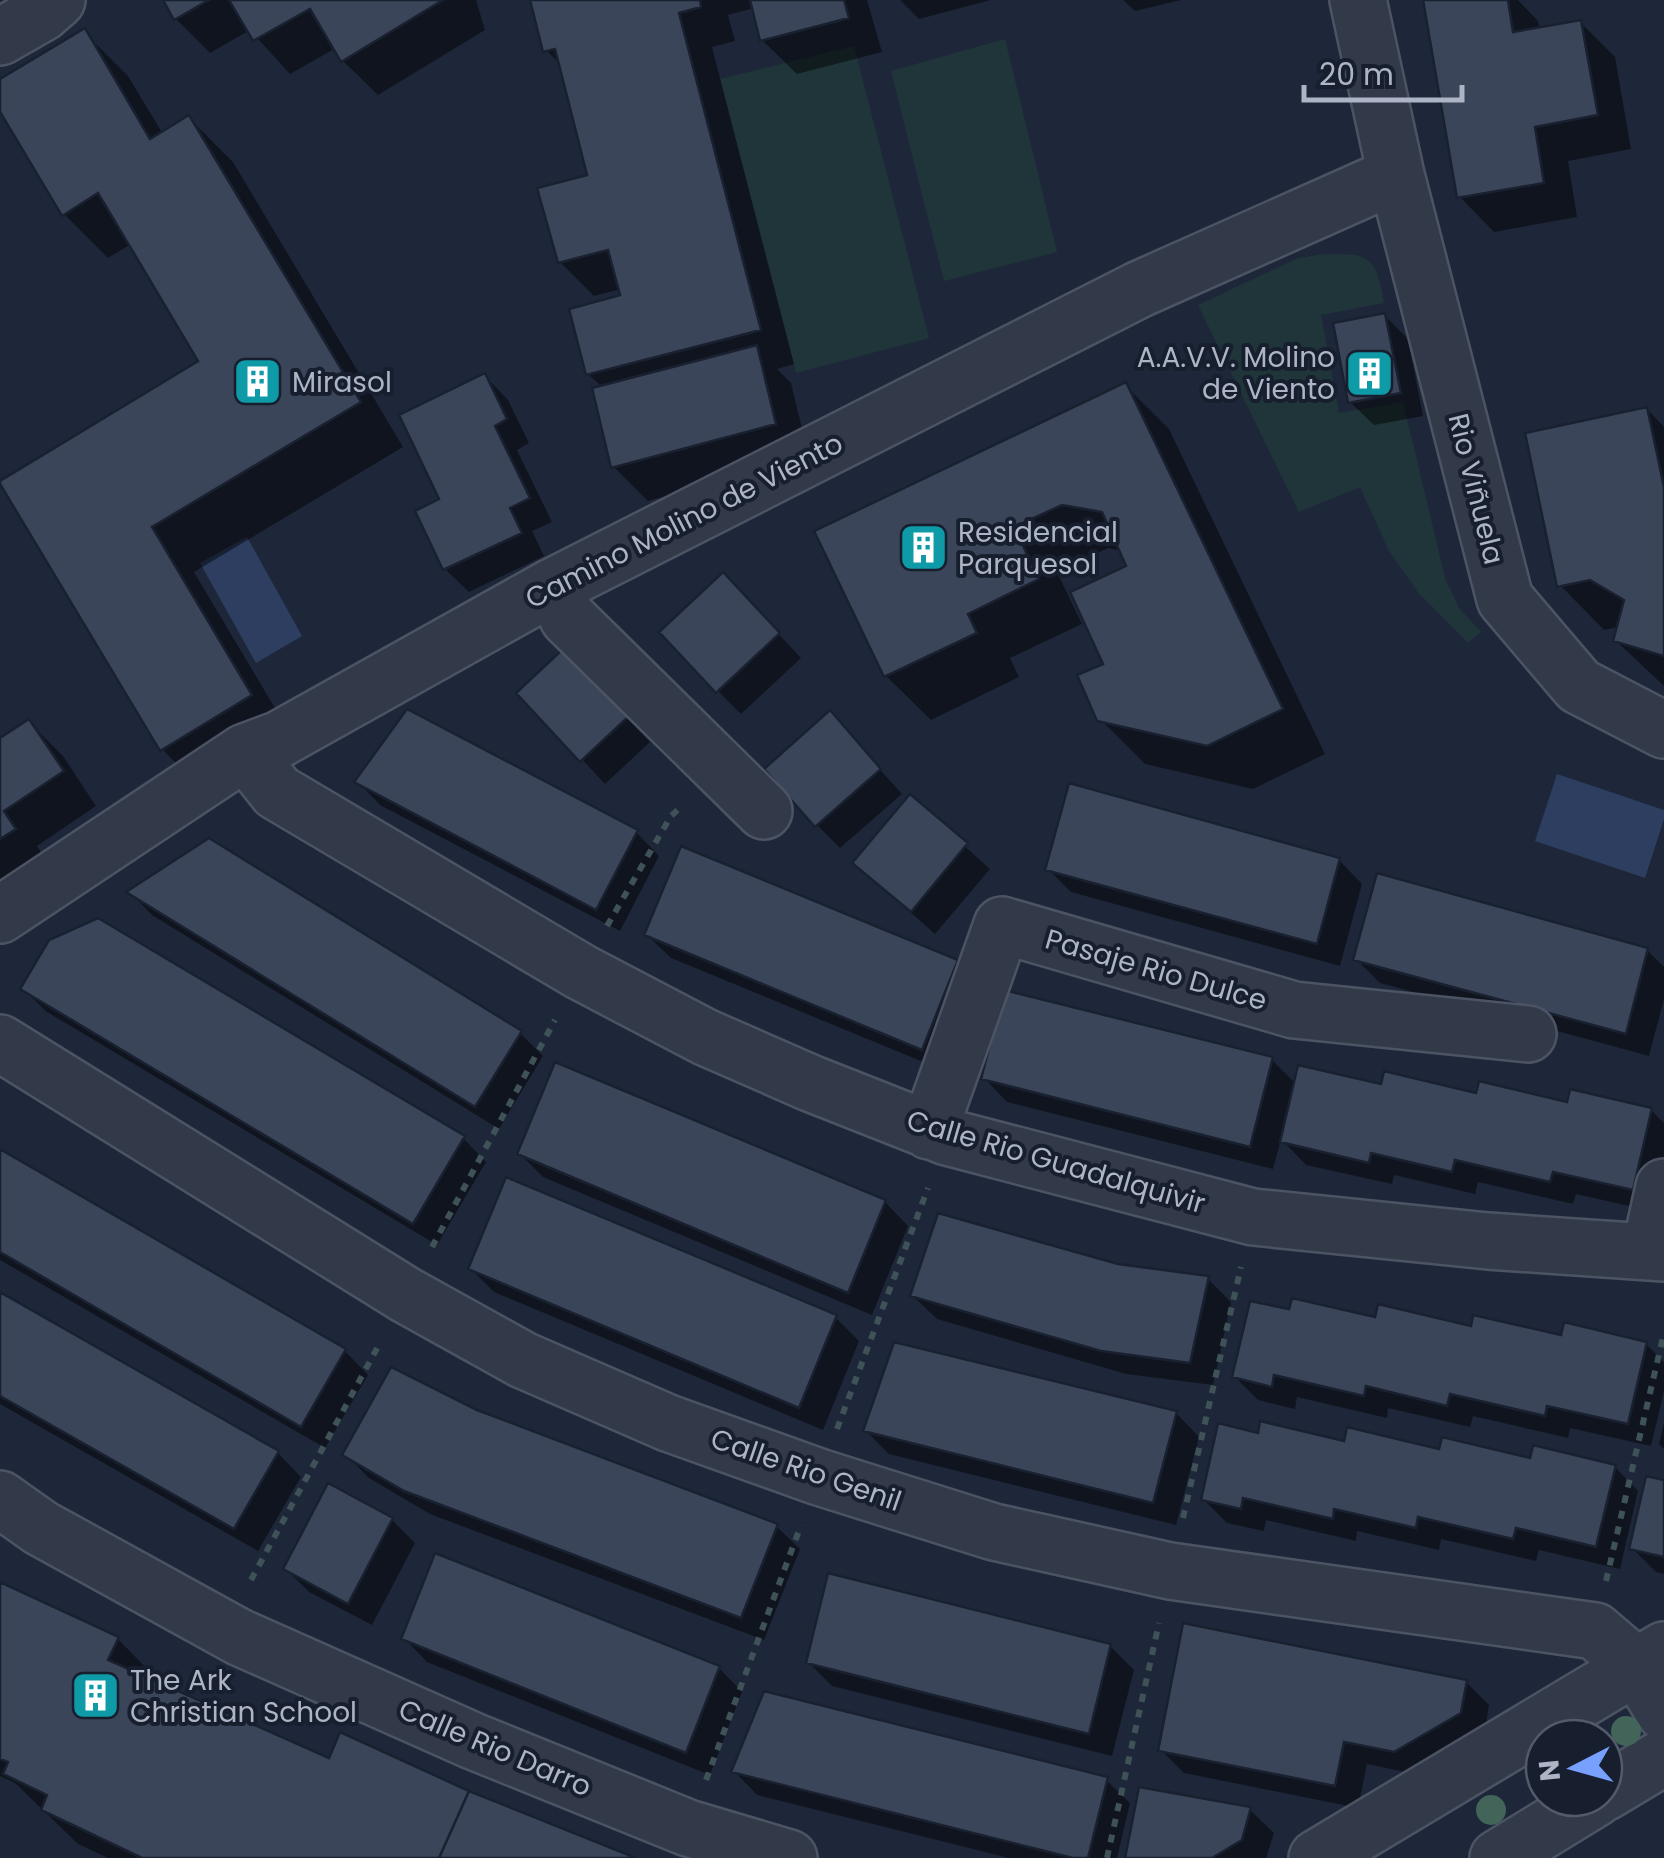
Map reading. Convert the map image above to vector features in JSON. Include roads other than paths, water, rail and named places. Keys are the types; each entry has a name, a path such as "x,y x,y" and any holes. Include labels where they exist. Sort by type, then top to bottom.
{"street":[{"path":"0,37 57,0"},
{"name":"Rio Viñuela","path":"1358,0 1396,175 1505,599 1580,686 1664,730"},
{"name":"Camino Molino de Viento","path":"0,915 245,752 280,739 552,587 1140,289 1396,175"},
{"path":"552,587 568,618 764,811"},
{"name":"Calle Rio Guadalquivir","path":"245,752 277,792 581,972 705,1038 929,1131 1253,1218 1657,1252"},
{"name":"Pasaje Rio Dulce","path":"929,1131 1002,925 1294,1010 1528,1034"},
{"name":"Calle Rio Genil","path":"0,1043 406,1295 522,1360 668,1423 819,1477 994,1532 1170,1571 1595,1631 1650,1658"},
{"path":"1657,1252 1664,1187"},
{"name":"Calle Rio Darro","path":"0,1499 41,1528 224,1630 473,1741 688,1828 790,1858"},
{"path":"1317,1858 1650,1658 1664,1712"},
{"path":"1624,1781 1664,1756"},
{"path":"1498,1858 1563,1818"}],"water":[{"path":"247,537 302,636 256,663 200,563"},
{"path":"1557,774 1664,810 1645,878 1535,841"}],"place":[{"name":"A.A.V.V. Molino de Viento","path":"1370,373"},
{"name":"Mirasol","path":"257,382"},
{"name":"Residencial Parquesol","path":"923,548"},
{"name":"The Ark Christian School","path":"95,1696"}]}
